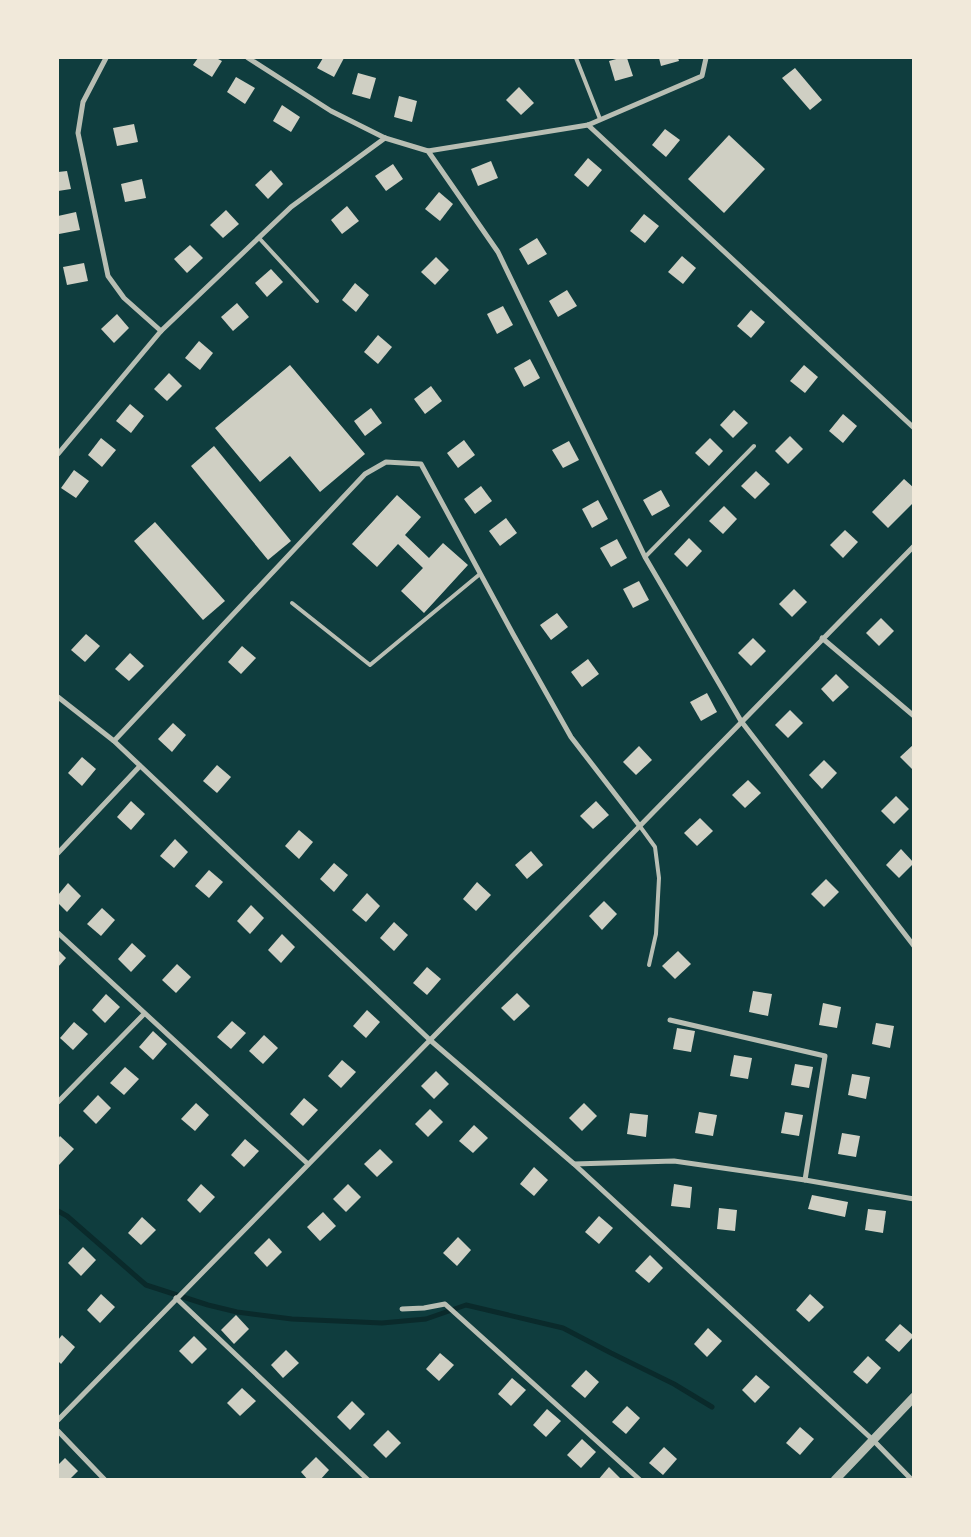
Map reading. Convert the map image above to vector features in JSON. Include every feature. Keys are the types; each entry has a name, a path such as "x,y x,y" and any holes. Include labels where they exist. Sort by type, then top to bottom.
{"street":[{"path":"106,58 83,102 78,133 108,276 124,298 161,331"},
{"path":"248,58 330,112 385,138 428,151 588,125 702,76 706,58"},
{"path":"588,125 914,428"},
{"path":"58,454 161,331 291,207 385,138"},
{"path":"428,151 498,252 645,557 741,721 914,946"},
{"path":"114,741 365,474 386,462 421,464 571,737 639,825"},
{"path":"58,1420 914,546"},
{"path":"822,638 914,716"},
{"path":"58,697 114,741 430,1040 574,1164 873,1440 912,1480"},
{"path":"58,853 140,766"},
{"path":"58,933 308,1164"},
{"path":"58,1102 144,1014"},
{"path":"670,1020 826,1056 805,1180"},
{"path":"574,1164 674,1161 805,1180 914,1199"},
{"path":"176,1298 368,1480"},
{"path":"402,1309 424,1308 445,1304 640,1480"},
{"path":"835,1480 914,1397"},
{"path":"58,1431 105,1480"}],"lane":[{"path":"576,58 600,119"},
{"path":"259,238 317,301"},
{"path":"645,557 754,446"},
{"path":"292,603 370,665 480,574"},
{"path":"639,825 655,847 659,878 656,934 649,965"}],"building":[{"path":"198,58 216,58 222,61 212,77 193,65"},
{"path":"323,58 344,58 334,77 317,68"},
{"path":"627,58 633,76 615,81 609,61"},
{"path":"659,58 678,58 679,61 661,66"},
{"path":"795,68 822,100 810,110 782,78"},
{"path":"358,73 376,78 370,99 352,94"},
{"path":"236,77 255,88 245,104 227,92"},
{"path":"519,87 534,103 521,115 506,100"},
{"path":"399,96 417,101 412,122 394,117"},
{"path":"282,105 300,117 291,132 273,121"},
{"path":"134,124 138,142 117,146 113,128"},
{"path":"665,129 680,140 666,157 652,145"},
{"path":"729,135 765,169 724,213 688,179"},
{"path":"588,158 602,170 588,187 574,175"},
{"path":"491,161 498,178 478,186 471,169"},
{"path":"393,164 403,179 386,191 375,176"},
{"path":"271,170 283,184 268,199 255,185"},
{"path":"67,171 71,189 58,191 58,172"},
{"path":"142,179 146,198 125,202 121,184"},
{"path":"439,192 453,204 440,221 425,209"},
{"path":"347,206 359,221 342,234 331,220"},
{"path":"226,210 239,224 223,238 210,225"},
{"path":"76,212 80,230 59,234 58,216"},
{"path":"644,214 659,226 645,243 630,231"},
{"path":"537,238 547,254 528,265 519,249"},
{"path":"190,245 203,258 187,273 174,259"},
{"path":"682,256 696,268 683,284 668,272"},
{"path":"436,257 449,270 435,285 421,272"},
{"path":"84,263 88,281 67,285 63,267"},
{"path":"271,269 283,282 267,297 255,283"},
{"path":"355,283 369,295 356,312 342,300"},
{"path":"567,290 577,306 558,317 549,301"},
{"path":"237,303 249,317 233,331 221,317"},
{"path":"503,306 513,325 497,334 487,314"},
{"path":"751,310 765,322 751,338 737,326"},
{"path":"117,314 129,328 114,343 101,329"},
{"path":"378,335 392,347 378,364 364,352"},
{"path":"199,341 213,353 200,370 185,358"},
{"path":"530,359 540,378 524,387 514,368"},
{"path":"290,365 365,454 320,492 290,456 260,482 215,428"},
{"path":"804,365 818,377 805,393 790,381"},
{"path":"169,373 182,386 167,401 154,389"},
{"path":"431,386 442,401 425,414 414,399"},
{"path":"130,404 144,416 131,433 116,421"},
{"path":"371,408 382,423 365,436 354,421"},
{"path":"734,410 748,423 733,438 720,425"},
{"path":"843,414 857,426 843,443 829,431"},
{"path":"790,436 803,449 788,464 775,451"},
{"path":"101,438 116,450 102,467 88,455"},
{"path":"710,438 723,451 709,466 695,453"},
{"path":"464,440 475,455 458,468 447,453"},
{"path":"569,441 579,460 563,468 552,450"},
{"path":"214,446 291,541 268,560 191,466"},
{"path":"74,470 89,481 76,498 61,488"},
{"path":"756,471 770,484 755,499 741,486"},
{"path":"904,479 914,488 914,502 888,528 872,512"},
{"path":"481,486 492,501 475,514 464,499"},
{"path":"661,490 670,506 652,516 643,500"},
{"path":"397,495 421,517 405,535 429,558 443,543 468,565 424,613 401,591 423,568 398,544 377,567 352,544"},
{"path":"598,500 608,519 592,528 582,509"},
{"path":"724,506 737,519 723,534 709,521"},
{"path":"506,518 517,533 500,546 489,531"},
{"path":"155,522 225,601 203,620 134,541"},
{"path":"845,530 858,542 843,558 830,545"},
{"path":"689,538 702,551 687,567 674,554"},
{"path":"617,539 627,558 611,567 600,548"},
{"path":"639,581 649,600 633,608 623,589"},
{"path":"794,589 807,602 792,617 779,604"},
{"path":"557,613 568,627 551,640 540,625"},
{"path":"881,618 894,631 879,646 866,633"},
{"path":"86,634 100,646 85,662 71,650"},
{"path":"753,638 766,651 751,666 738,653"},
{"path":"242,646 256,658 241,674 228,662"},
{"path":"130,653 144,666 129,681 115,669"},
{"path":"588,659 599,674 582,687 571,672"},
{"path":"836,674 849,687 833,702 821,689"},
{"path":"707,693 717,712 701,721 690,702"},
{"path":"790,710 803,723 788,738 775,725"},
{"path":"173,723 186,735 172,752 158,739"},
{"path":"914,744 914,771 900,757"},
{"path":"639,746 652,760 636,775 623,762"},
{"path":"82,757 96,769 82,786 68,773"},
{"path":"824,760 837,773 822,789 809,775"},
{"path":"217,765 231,777 217,793 203,781"},
{"path":"748,780 761,793 745,808 732,795"},
{"path":"896,796 909,809 894,824 881,811"},
{"path":"131,801 145,814 131,830 117,817"},
{"path":"596,801 609,815 593,829 580,816"},
{"path":"700,818 713,831 697,846 684,833"},
{"path":"299,830 313,842 299,859 285,846"},
{"path":"175,839 188,852 174,868 160,856"},
{"path":"901,849 914,863 899,878 886,865"},
{"path":"531,851 543,865 527,879 515,865"},
{"path":"334,863 348,875 334,892 320,879"},
{"path":"209,870 223,882 209,898 195,886"},
{"path":"826,879 839,892 824,907 811,894"},
{"path":"477,882 491,895 476,911 463,899"},
{"path":"68,883 81,896 67,912 58,903 58,895"},
{"path":"367,893 380,906 366,922 352,910"},
{"path":"604,901 617,914 602,930 589,916"},
{"path":"251,905 264,918 250,934 237,921"},
{"path":"102,908 115,920 101,936 87,924"},
{"path":"394,922 408,935 394,951 380,938"},
{"path":"282,934 295,947 281,963 268,950"},
{"path":"132,943 146,956 131,972 118,959"},
{"path":"58,950 66,958 58,967"},
{"path":"678,951 691,964 675,979 662,966"},
{"path":"177,964 191,977 176,993 162,980"},
{"path":"427,967 441,979 427,995 413,983"},
{"path":"753,991 772,994 768,1016 749,1012"},
{"path":"517,993 530,1006 514,1021 501,1008"},
{"path":"106,994 120,1007 105,1023 92,1010"},
{"path":"823,1003 841,1007 837,1028 819,1025"},
{"path":"367,1010 380,1022 366,1038 353,1026"},
{"path":"232,1021 246,1033 231,1049 217,1037"},
{"path":"74,1022 88,1034 73,1050 60,1038"},
{"path":"876,1023 894,1026 890,1048 872,1044"},
{"path":"677,1028 695,1031 691,1052 673,1049"},
{"path":"153,1031 167,1044 153,1060 139,1047"},
{"path":"264,1035 278,1048 263,1064 249,1051"},
{"path":"734,1055 752,1058 748,1079 730,1076"},
{"path":"342,1060 356,1072 341,1088 328,1076"},
{"path":"795,1064 813,1067 809,1088 791,1085"},
{"path":"125,1067 139,1079 124,1095 110,1083"},
{"path":"436,1071 449,1084 434,1099 421,1086"},
{"path":"852,1074 870,1077 866,1099 848,1095"},
{"path":"98,1095 111,1108 96,1124 83,1111"},
{"path":"304,1098 318,1110 303,1126 290,1114"},
{"path":"196,1103 209,1115 195,1131 181,1119"},
{"path":"584,1103 597,1116 582,1131 569,1118"},
{"path":"430,1109 443,1122 428,1137 415,1124"},
{"path":"699,1112 717,1115 713,1136 695,1133"},
{"path":"785,1112 803,1115 799,1136 781,1133"},
{"path":"630,1113 648,1115 646,1137 627,1134"},
{"path":"474,1125 488,1138 473,1153 459,1141"},
{"path":"842,1133 860,1136 856,1157 838,1154"},
{"path":"60,1136 74,1149 59,1165 58,1139"},
{"path":"245,1139 259,1151 244,1167 231,1155"},
{"path":"380,1149 393,1162 377,1177 364,1164"},
{"path":"534,1167 548,1180 534,1196 520,1184"},
{"path":"201,1184 215,1197 200,1213 187,1200"},
{"path":"348,1184 361,1197 346,1212 333,1199"},
{"path":"674,1184 692,1187 690,1208 671,1206"},
{"path":"812,1195 848,1202 845,1217 808,1209"},
{"path":"719,1208 737,1210 735,1231 717,1229"},
{"path":"868,1209 886,1211 883,1233 865,1230"},
{"path":"323,1212 336,1226 320,1241 307,1227"},
{"path":"599,1216 613,1228 599,1244 585,1232"},
{"path":"142,1217 156,1230 141,1245 128,1233"},
{"path":"458,1237 471,1250 457,1266 443,1253"},
{"path":"269,1238 282,1252 267,1267 254,1253"},
{"path":"83,1247 96,1260 81,1276 68,1263"},
{"path":"650,1255 663,1268 649,1283 635,1271"},
{"path":"101,1294 115,1307 100,1323 87,1310"},
{"path":"810,1294 824,1307 809,1322 796,1310"},
{"path":"236,1315 249,1329 234,1344 221,1330"},
{"path":"900,1324 914,1336 899,1352 885,1340"},
{"path":"708,1328 722,1341 707,1357 694,1344"},
{"path":"62,1335 75,1347 61,1364 58,1361 58,1340"},
{"path":"194,1336 207,1349 192,1364 179,1351"},
{"path":"286,1350 299,1363 283,1378 271,1365"},
{"path":"440,1353 454,1365 439,1381 426,1369"},
{"path":"868,1356 881,1368 867,1384 853,1372"},
{"path":"586,1370 599,1382 585,1398 571,1386"},
{"path":"756,1375 770,1387 755,1403 742,1390"},
{"path":"512,1378 526,1390 511,1406 498,1394"},
{"path":"242,1388 256,1401 240,1416 227,1403"},
{"path":"352,1401 365,1414 350,1430 337,1417"},
{"path":"627,1406 640,1418 626,1434 612,1422"},
{"path":"547,1409 561,1421 546,1437 533,1425"},
{"path":"800,1427 814,1439 800,1455 786,1443"},
{"path":"388,1430 401,1443 386,1458 373,1445"},
{"path":"582,1439 596,1452 581,1468 567,1455"},
{"path":"664,1447 677,1459 663,1475 649,1463"},
{"path":"316,1457 329,1470 320,1480 308,1480 301,1472"},
{"path":"65,1458 78,1471 69,1480 58,1480 58,1465"},
{"path":"609,1467 622,1480 598,1480"}],"waterway":[{"path":"58,1211 67,1216 146,1285 208,1305 237,1312 292,1319 382,1323 426,1319 466,1305 563,1328 674,1384 712,1407"}]}
